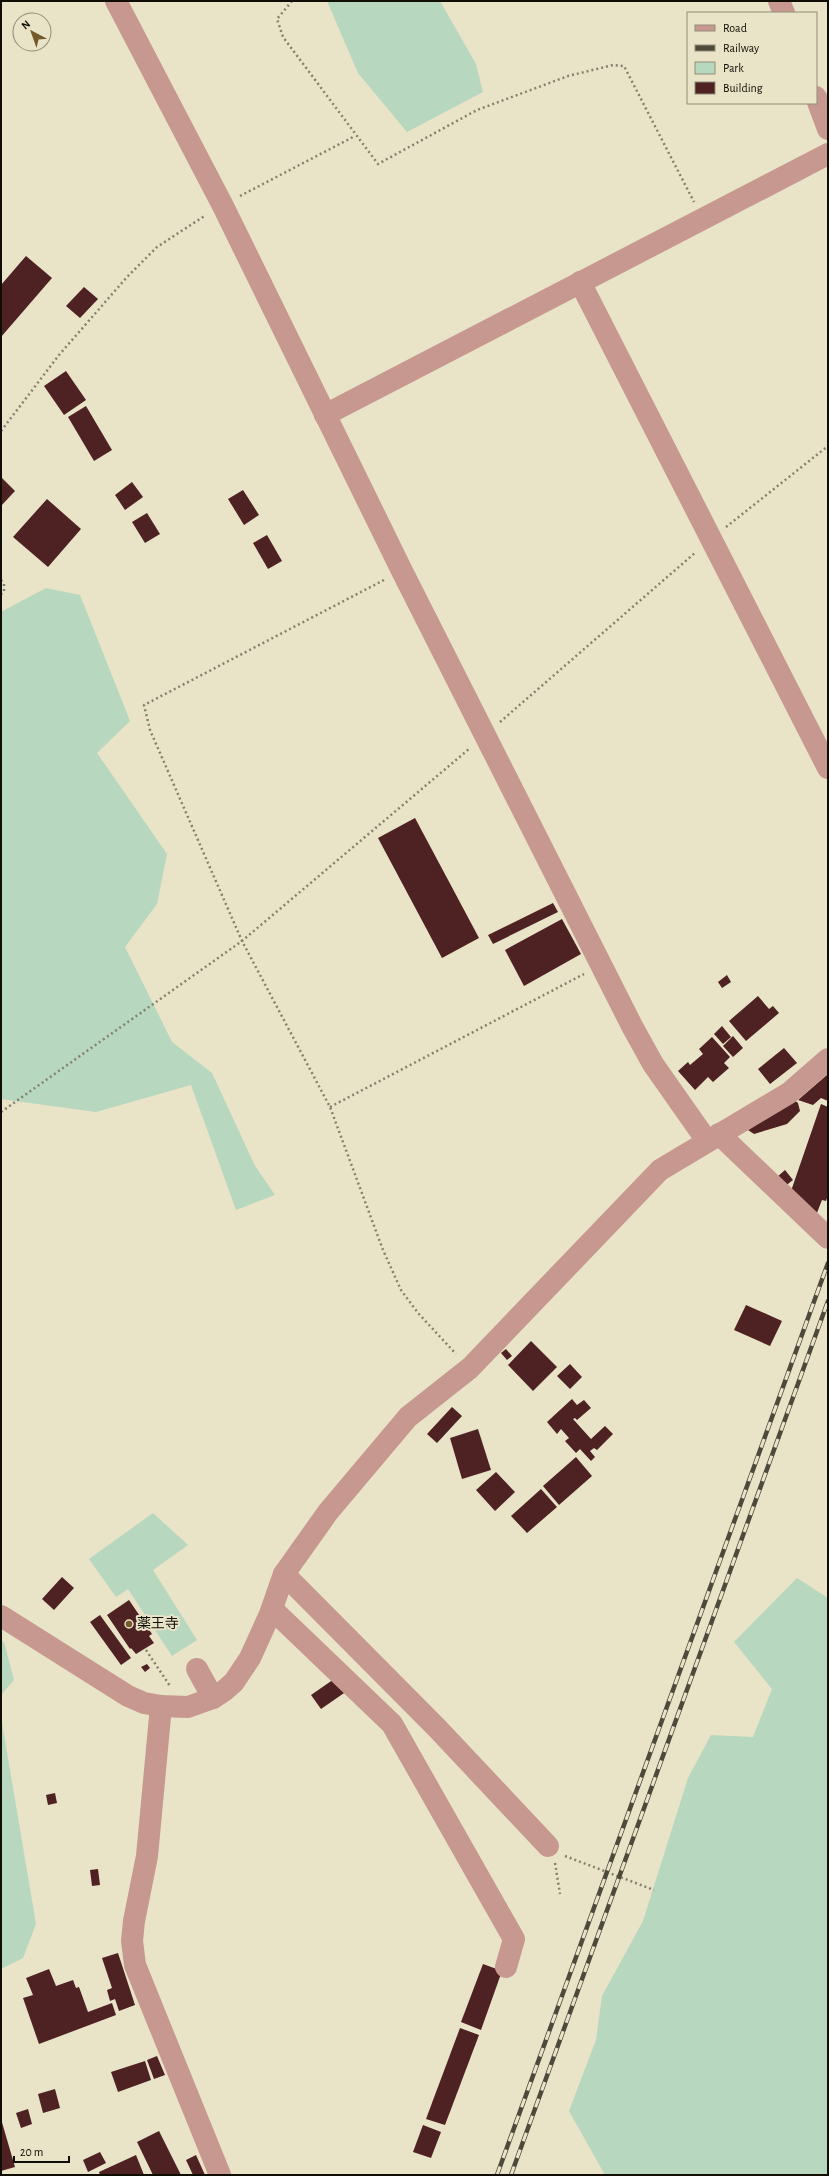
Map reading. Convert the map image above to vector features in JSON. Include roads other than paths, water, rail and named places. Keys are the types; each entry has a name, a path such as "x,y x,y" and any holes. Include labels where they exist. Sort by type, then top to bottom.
{"street":[{"path":"116,1 223,206 402,571 653,1064 713,1138 828,1238"},
{"path":"779,1 784,12"},
{"path":"817,100 828,129"},
{"path":"324,414 828,154"},
{"path":"580,282 828,768"},
{"path":"1,1616 128,1696 144,1703 166,1697 188,1707 213,1698 234,1682 250,1658 272,1608 284,1574 328,1512 408,1418 470,1368 660,1170 789,1093 828,1059"},
{"path":"284,1574 437,1728 556,1853"},
{"path":"272,1608 392,1724 514,1939 506,1967"},
{"path":"198,1669 213,1698"},
{"path":"166,1697 148,1856 134,1921 132,1941 135,1964 220,2175"}],"railway":[{"path":"497,2175 828,1263"},
{"path":"511,2175 828,1301"}],"place":[{"name":"薬王寺","path":"129,1624"}]}
